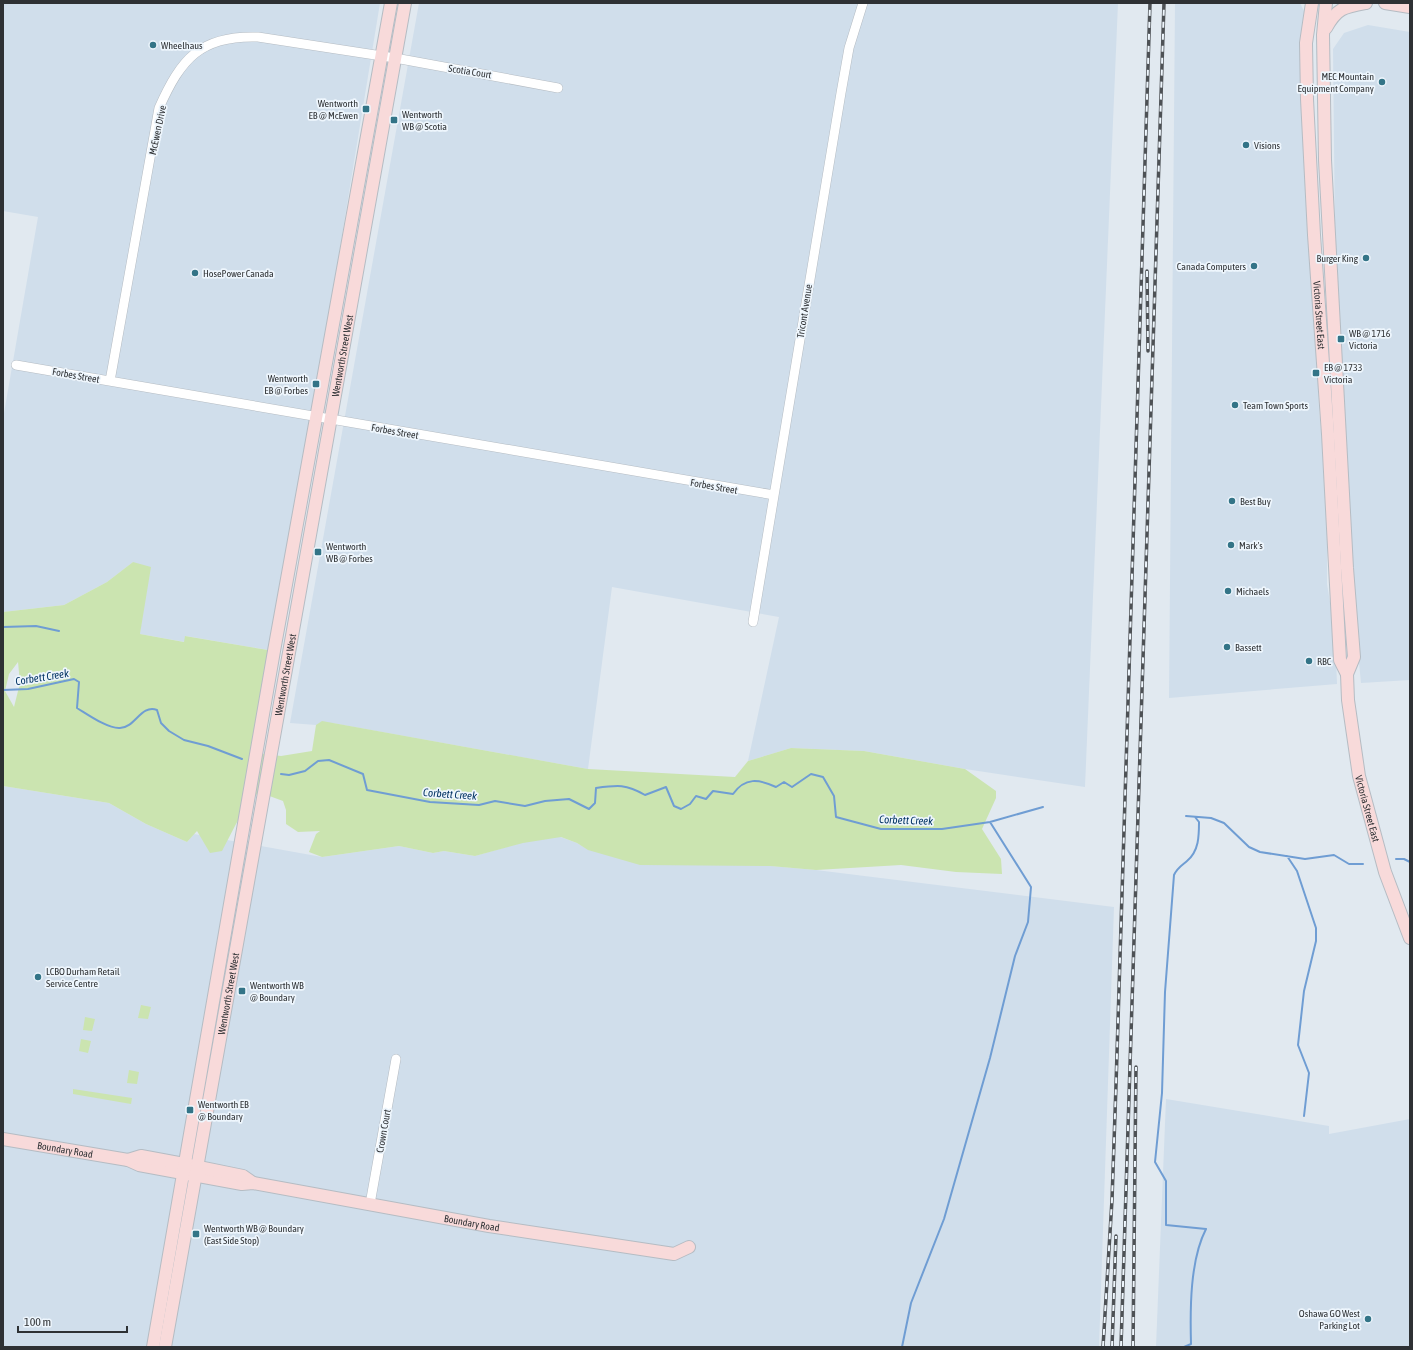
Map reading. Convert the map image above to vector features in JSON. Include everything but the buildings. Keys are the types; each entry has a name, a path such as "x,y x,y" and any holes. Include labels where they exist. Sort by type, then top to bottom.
{"main road":[{"name":"Wentworth Street West","path":"165,1347 190,1170 316,418 391,3"},
{"name":"Wentworth Street West","path":"153,1347 190,1170 331,420 406,3"},
{"path":"1303,3 1307,11 1310,24"},
{"name":"Victoria Street East","path":"1312,3 1306,43 1308,126 1340,660 1347,674 1348,700 1359,776 1385,872 1410,938"},
{"name":"Victoria Street East","path":"1326,3 1323,35 1326,183 1347,568 1354,657 1347,674"},
{"path":"1323,35 1332,16 1339,10 1366,3"},
{"path":"1386,3 1410,7"},
{"path":"1308,126 1316,132 1318,177 1321,181 1326,183"},
{"name":"Boundary Road","path":"3,1139 128,1160 139,1165 190,1170 242,1184 253,1183 489,1226 674,1254 689,1247"}],"street":[{"name":"Tricont Avenue","path":"753,622 849,48 863,3"},
{"name":"McEwen Drive","path":"110,381 159,108 172,81 186,61 197,51 219,40 241,36 258,37 382,56"},
{"name":"Scotia Court","path":"382,56 558,88"},
{"name":"Forbes Street","path":"16,365 316,418 774,495"},
{"name":"Crown Court","path":"370,1204 396,1059"}],"shaded area":[{"path":"3,3 380,3 274,651 186,636 185,642 140,634 142,617 133,562 107,582 64,605 3,612 3,419 38,217 3,211"},
{"path":"419,3 1118,3 1085,787 965,769 864,751 791,748 748,761 779,617 612,587 588,769 332,723 316,725 290,723"},
{"path":"1175,3 1300,3 1304,11 1319,410 1327,494 1327,584 1335,633 1337,684 1169,698"},
{"path":"1368,25 1410,32 1410,680 1361,683 1355,621 1335,238 1333,49 1344,33"},
{"path":"3,786 109,803 146,824 187,842 194,834 322,857 399,846 433,853 444,851 475,856 552,834 577,843 589,850 816,870 1114,907 1099,1347 3,1347"},
{"path":"1166,1099 1329,1126 1329,1134 1410,1119 1410,1347 1156,1347"}],"green space":[{"path":"133,562 151,567 140,634 184,642 185,636 274,651 257,753 281,756 312,751 316,725 322,721 588,769 735,777 748,761 791,748 864,751 965,769 996,791 996,798 982,829 1001,859 1002,874 956,872 901,865 816,870 770,866 640,865 588,850 577,843 561,837 523,843 475,856 444,851 433,853 399,846 322,857 309,852 316,834 320,831 298,832 286,824 286,810 283,801 264,794 251,795 222,851 210,853 197,831 187,842 146,824 109,803 3,786 3,612 64,605 107,582","holes":["18,662 20,683 14,707 5,691 9,674"]},
{"path":"141,1005 151,1007 148,1019 138,1018"},
{"path":"85,1017 95,1019 92,1031 83,1030"},
{"path":"81,1039 91,1041 88,1053 79,1051"},
{"path":"129,1070 139,1072 137,1084 127,1083"},
{"path":"73,1089 132,1098 131,1104 73,1094"}],"waterway":[{"path":"3,627 36,626 59,631"},
{"name":"Corbett Creek","path":"3,690 28,689 74,679 79,682 77,708 104,724 115,728 125,727 147,710 157,710 161,723 169,731 184,740 208,746 242,759"},
{"name":"Corbett Creek","path":"281,774 289,775 305,771 318,761 329,760 363,774 367,790 430,802 479,805 495,801 525,806 545,801 569,799 589,809 595,803 596,788 622,786 645,795 666,787 674,806 681,809 690,804 696,796 706,799 713,791 733,794 742,785 753,781 764,782 776,787 784,782 792,787 811,774 823,777 834,796 836,817 881,829 942,829 990,822 1043,807"},
{"name":"Corbett Creek","path":"1186,816 1211,818 1224,823 1249,847 1260,852 1305,859 1334,855 1349,864 1363,864"},
{"path":"1184,1347 1191,1344 1192,1285 1197,1255 1206,1229 1166,1225 1166,1181 1155,1162 1162,1093 1165,992 1174,875 1178,869 1191,857 1196,848 1199,822 1195,817"},
{"path":"902,1347 911,1303 944,1219 990,1058 1015,956 1028,922 1031,887 990,822"},
{"path":"1287,856 1297,871 1316,928 1316,941 1304,991 1298,1045 1309,1073 1304,1116"},
{"name":"Corbett Creek","path":"1396,859 1404,859 1410,862"}],"railway":[{"path":"1103,1347 1112,1200 1150,3"},
{"path":"1121,1347 1164,3"},
{"path":"1147,271 1148,351"},
{"path":"1133,1347 1136,1067"},
{"path":"1112,1347 1116,1236"}],"place":[{"name":"Wheelhaus","path":"153,45"},
{"name":"MEC Mountain Equipment Company","path":"1382,82"},
{"name":"Wentworth EB @ McEwen","path":"366,109"},
{"name":"Wentworth WB @ Scotia","path":"394,120"},
{"name":"Visions","path":"1246,145"},
{"name":"Burger King","path":"1366,258"},
{"name":"Canada Computers","path":"1254,266"},
{"name":"HosePower Canada","path":"195,273"},
{"name":"WB @ 1716 Victoria","path":"1341,339"},
{"name":"EB @ 1733 Victoria","path":"1316,373"},
{"name":"Wentworth EB @ Forbes","path":"316,384"},
{"name":"Team Town Sports","path":"1235,405"},
{"name":"Best Buy","path":"1232,501"},
{"name":"Mark's","path":"1231,545"},
{"name":"Wentworth WB @ Forbes","path":"318,552"},
{"name":"Michaels","path":"1228,591"},
{"name":"Bassett","path":"1227,647"},
{"name":"RBC","path":"1309,661"},
{"name":"LCBO Durham Retail Service Centre","path":"38,977"},
{"name":"Wentworth WB @ Boundary","path":"242,991"},
{"name":"Wentworth EB @ Boundary","path":"190,1110"},
{"name":"Wentworth WB @ Boundary (East Side Stop)","path":"196,1234"},
{"name":"Oshawa GO West Parking Lot","path":"1368,1319"}]}
